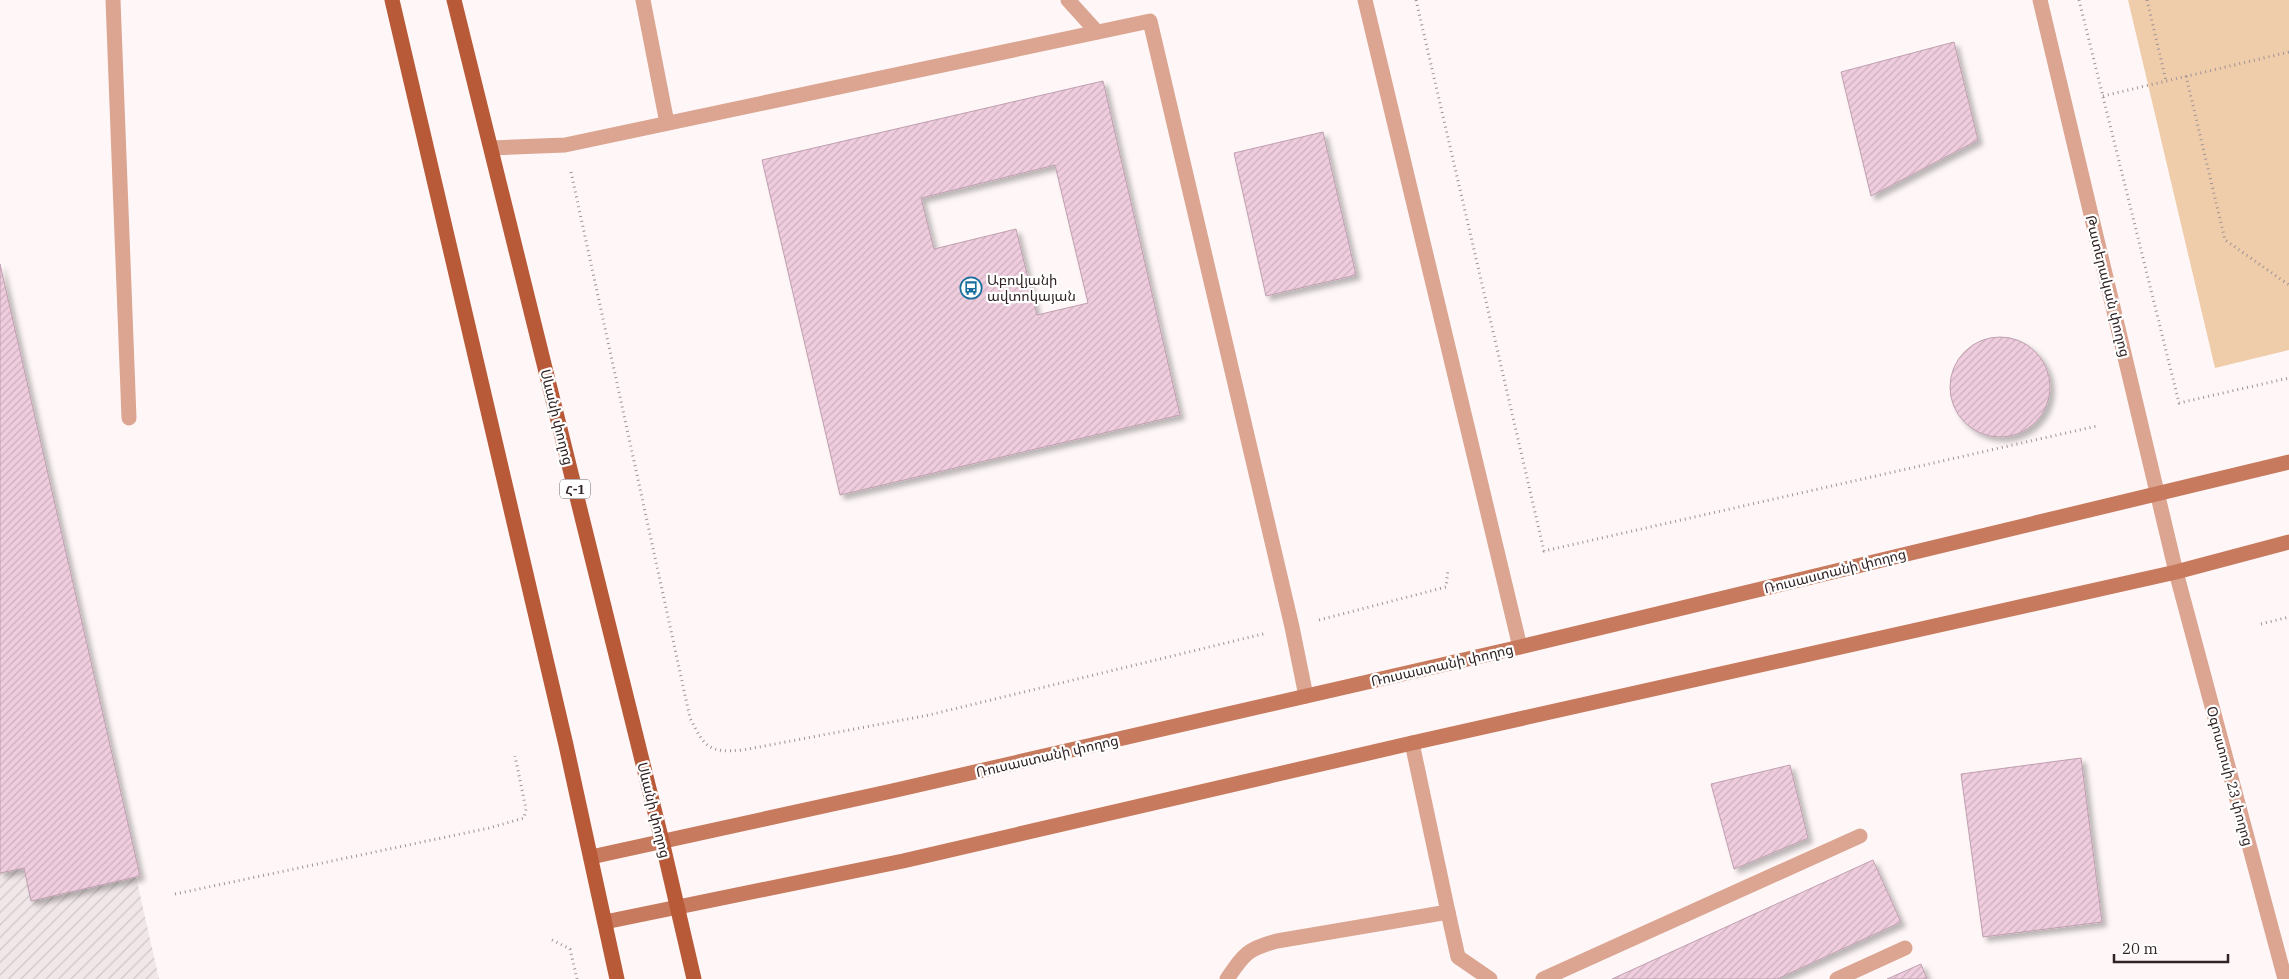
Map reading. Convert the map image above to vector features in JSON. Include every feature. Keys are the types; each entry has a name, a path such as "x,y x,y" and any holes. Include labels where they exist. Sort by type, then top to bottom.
{"main road":[{"path":"392,0 592,857 618,979"},
{"name":"Սևանի փողոց","path":"454,0 662,841 694,979"},
{"name":"Ռուսաստանի փողոց","path":"592,857 892,791 1520,647 2289,462"},
{"path":"605,922 903,861 1412,743 2176,572 2289,542"}],"street":[{"path":"114,0 129,418"},
{"path":"643,0 667,123"},
{"path":"1068,0 1097,32"},
{"path":"1365,0 1520,647"},
{"name":"Թատերական փողոց","path":"2040,0 2176,572"},
{"path":"491,148 565,144 1150,21 1292,627 1306,696"},
{"name":"Օգոստոսի 23 փողոց","path":"2176,572 2285,979"},
{"path":"1412,743 1458,957 1490,979"},
{"path":"1543,979 1860,836"},
{"path":"1227,979 1241,958 1254,948 1276,941 1448,912"},
{"path":"1837,979 1905,948"}],"path":[{"path":"1416,0 1544,551 2097,426"},
{"path":"2079,0 2179,403 2289,378"},
{"path":"2147,0 2166,81"},
{"path":"2103,96 2289,52"},
{"path":"2186,76 2225,240 2289,285"},
{"path":"565,144 690,718 702,741 720,752 743,750 929,715 1292,627 1446,587 1448,569"},
{"path":"2261,624 2289,617"},
{"path":"175,894 489,828 524,818 526,809 515,756"},
{"path":"552,940 570,950 577,979"}],"shaded area":[{"path":"2128,0 2289,0 2289,350 2215,368"},
{"path":"0,274 159,979 0,979"}],"building":[{"path":"1954,42 1978,140 1871,196 1841,72"},
{"path":"1103,81 1180,415 840,495 762,160","holes":["1055,165 1088,303 1037,315 1016,229 934,249 921,198"]},
{"path":"1323,132 1356,275 1266,296 1234,153"},
{"path":"0,264 140,876 31,901 24,868 0,873"},
{"path":"2000,337 2010,338 2028,345 2042,359 2049,377 2049,397 2042,415 2028,429 2010,436 2000,437 1990,436 1972,429 1958,415 1951,397 1950,387 1951,377 1958,359 1972,345 1990,338"},
{"path":"2081,758 2102,922 1983,937 1961,774"},
{"path":"1790,765 1808,838 1734,869 1711,784"},
{"path":"1873,860 1901,922 1777,979 1612,979"},
{"path":"1921,964 1927,979 1887,979"}],"place":[{"name":"Աբովյանի ավտոկայան","path":"971,288"}]}
